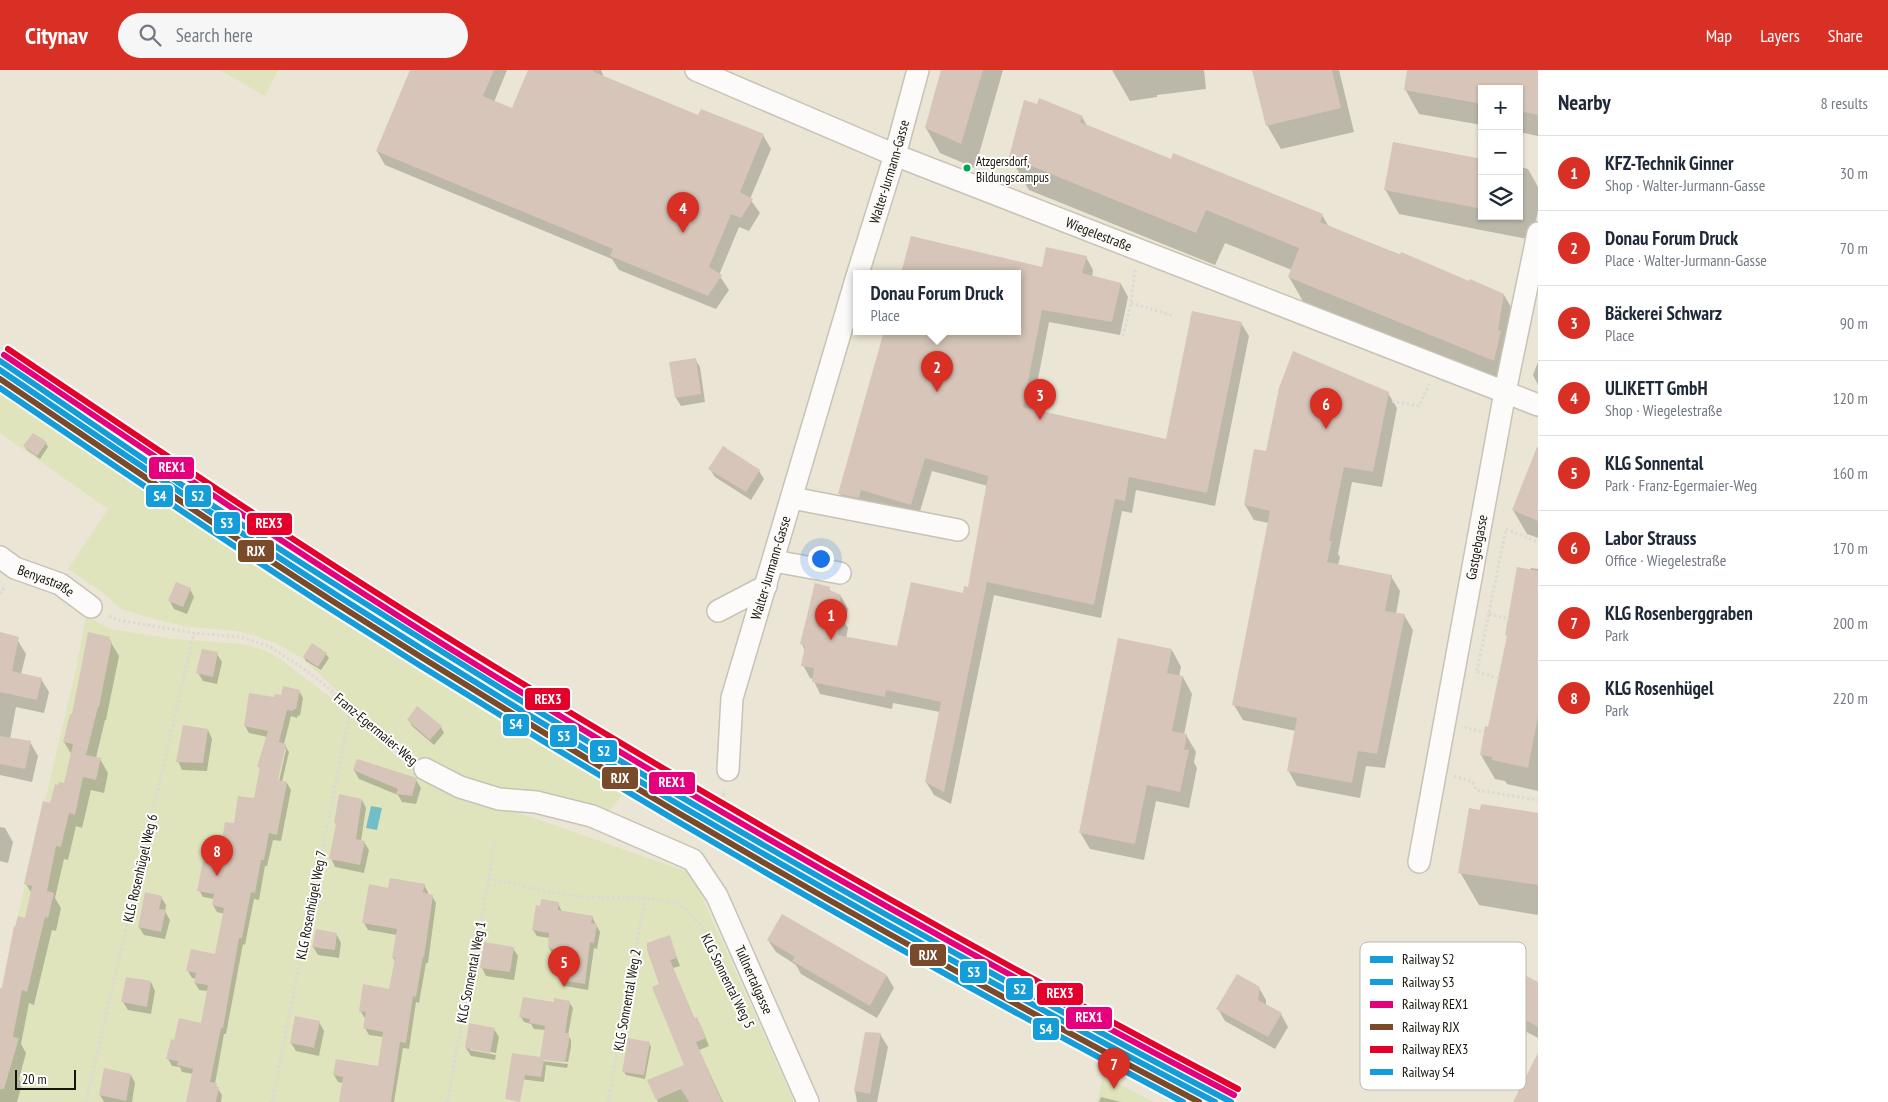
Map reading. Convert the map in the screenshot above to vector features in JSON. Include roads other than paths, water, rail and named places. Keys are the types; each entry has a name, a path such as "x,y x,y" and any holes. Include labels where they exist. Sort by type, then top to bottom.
{"street":[{"name":"Wiegelestraße","path":"696,70 895,155 1538,405"},
{"name":"Walter-Jurmann-Gasse","path":"859,270 895,155 918,70"},
{"name":"Gastgebgasse","path":"1419,862 1505,392 1538,233"},
{"name":"Walter-Jurmann-Gasse","path":"728,770 730,704 853,289"},
{"path":"792,498 958,530"},
{"name":"Benyastraße","path":"0,557 15,568 60,584 91,607"},
{"path":"774,560 840,573"},
{"path":"718,611 766,586"},
{"name":"Franz-Egermaier-Weg","path":"424,769 460,787 499,799 536,802 592,816 693,860"},
{"name":"Tullnertalgasse","path":"693,860 717,896 808,1102"}],"water":[{"path":"371,806 382,808 377,830 366,828"}],"rail line":[{"name":"REX3","path":"8,349 301,544 419,620 572,714 760,825 950,933 1238,1089"},
{"name":"REX1","path":"4,355 356,589 568,721 756,832 946,940 1234,1095"},
{"name":"S2","path":"0,361 251,531 404,628 653,781 940,945 1231,1102"},
{"name":"S3","path":"0,370 338,596 553,730 881,921 1215,1102"},
{"name":"RJX","path":"0,379 292,575 439,669 546,734 869,923 1199,1102"},
{"name":"S4","path":"0,388 287,581 433,674 644,802 858,925 1183,1102"}],"place":[{"name":"Atzgersdorf, Bildungscampus","path":"967,168"},
{"name":"ULIKETT GmbH","path":"683,233"},
{"name":"Donau Forum Druck","path":"937,392"},
{"name":"Bäckerei Schwarz","path":"1040,420"},
{"name":"Labor Strauss","path":"1326,429"},
{"name":"KFZ-Technik Ginner","path":"831,640"},
{"name":"KLG Rosenhügel","path":"217,876"},
{"name":"KLG Sonnental","path":"564,987"},
{"name":"KLG Rosenberggraben","path":"1114,1089"}]}
